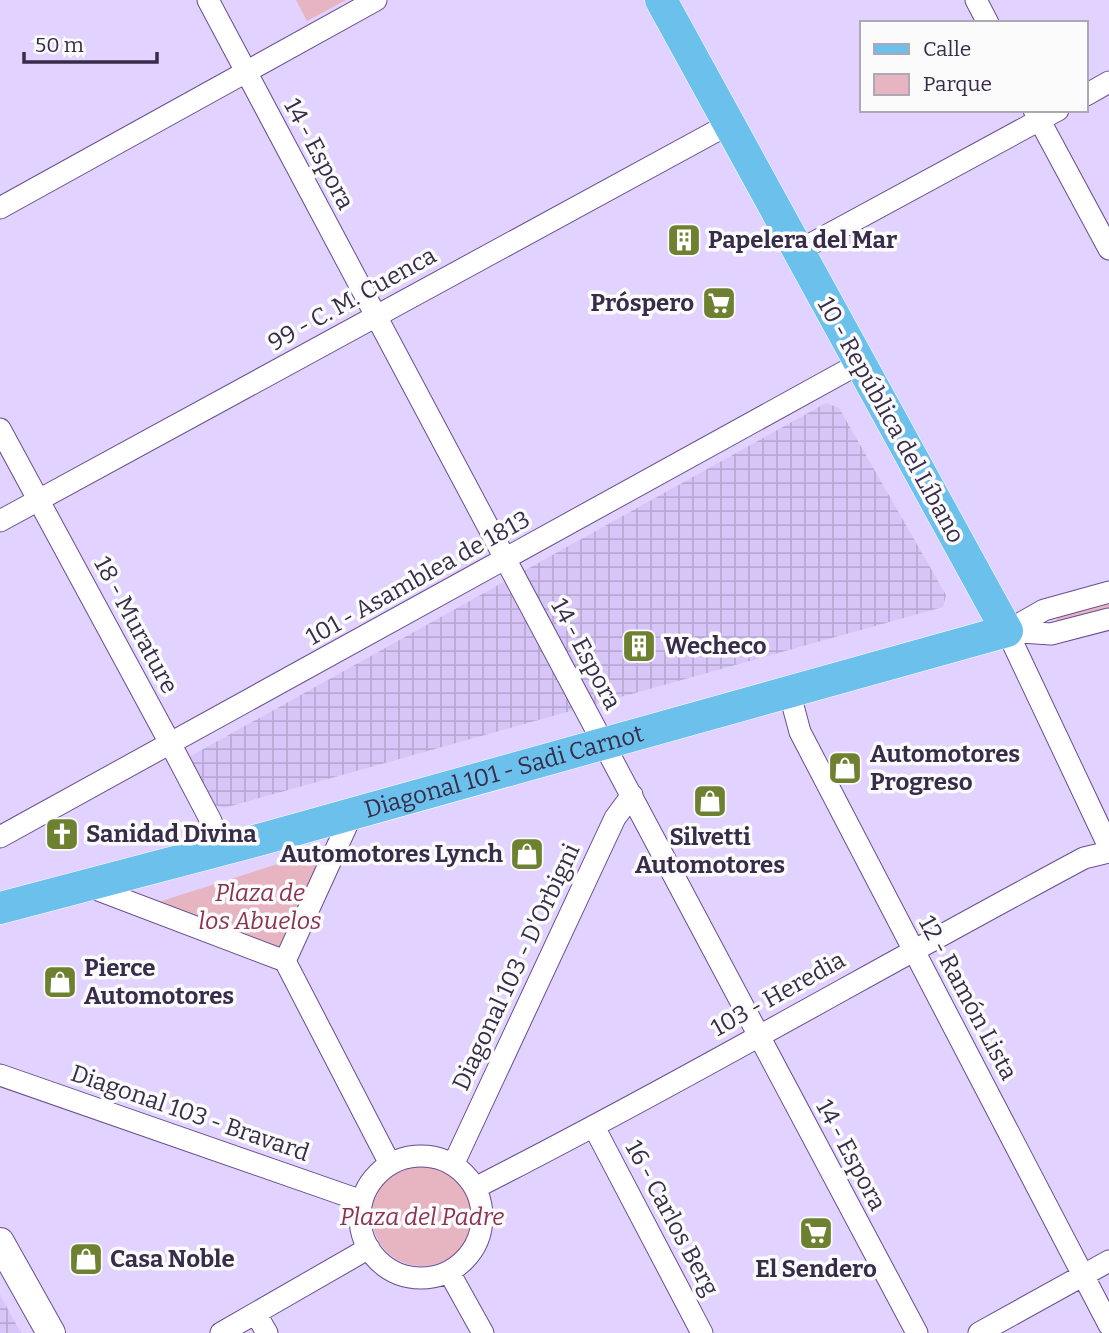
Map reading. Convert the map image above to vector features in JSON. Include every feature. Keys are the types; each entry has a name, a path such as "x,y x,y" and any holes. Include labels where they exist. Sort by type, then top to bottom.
{"main road":[{"name":"10 - República del Líbano","path":"661,0 1007,631"},
{"name":"Diagonal 101 - Sadi Carnot","path":"0,908 352,814 1007,631"}],"street":[{"name":"14 - Espora","path":"208,0 917,1333"},
{"path":"0,208 376,0"},
{"path":"976,0 987,21"},
{"path":"1088,94 1109,82"},
{"path":"799,251 1044,114 1109,249"},
{"name":"99 - C. M. Cuenca","path":"0,521 729,124"},
{"name":"101 - Asamblea de 1813","path":"0,837 860,363"},
{"name":"18 - Murature","path":"0,429 211,821 221,850"},
{"name":"Diagonal 101 - Sadi Carnot","path":"1007,631 1044,610 1109,592"},
{"name":"Diagonal 101 - Sadi Carnot","path":"1007,631 1051,634 1109,619"},
{"name":"10 - República del Líbano","path":"1007,631 1109,847"},
{"name":"12 - Ramón Lista","path":"789,691 800,732 1109,1325"},
{"name":"Diagonal 103 - D'Orbigni","path":"453,1165 615,818 632,795"},
{"path":"285,961 352,814"},
{"name":"103 - Heredia","path":"475,1188 594,1128 913,949 1084,858 1109,852"},
{"path":"85,885 285,961 390,1164"},
{"name":"Diagonal 103 - Bravard","path":"0,1075 362,1201"},
{"name":"16 - Carlos Berg","path":"594,1128 702,1333"},
{"path":"405,1158 438,1158 453,1165 462,1171 475,1188 481,1207 482,1226 476,1245 464,1261 449,1272 431,1278 413,1278 395,1273 380,1262 369,1248 361,1226 362,1201 368,1187 390,1164 405,1158"},
{"path":"0,1242 51,1333"},
{"path":"221,1333 369,1248"},
{"path":"979,1333 1109,1261"},
{"path":"449,1272 482,1333"},
{"path":"256,1314 267,1333"}],"shaded area":[{"path":"826,403 839,408 946,595 943,607 224,808 208,803 189,757"},
{"path":"0,1295 21,1333 0,1333"}],"green space":[{"path":"296,0 346,0 307,21"},
{"path":"1109,597 1109,614 1058,623 1056,616"},
{"name":"Plaza de los Abuelos","path":"325,849 278,952 149,905"},
{"name":"Plaza del Padre","path":"422,1166 441,1170 457,1181 468,1197 472,1216 468,1235 457,1251 441,1262 422,1266 403,1262 387,1251 376,1235 372,1216 376,1197 387,1181 403,1170"}],"place":[{"name":"Papelera del Mar","path":"684,240"},
{"name":"Próspero","path":"719,303"},
{"name":"Wecheco","path":"639,646"},
{"name":"Automotores Progreso","path":"845,768"},
{"name":"Silvetti Automotores","path":"710,801"},
{"name":"Sanidad Divina","path":"62,834"},
{"name":"Automotores Lynch","path":"527,854"},
{"name":"Pierce Automotores","path":"60,982"},
{"name":"El Sendero","path":"816,1233"},
{"name":"Casa Noble","path":"86,1259"}]}
